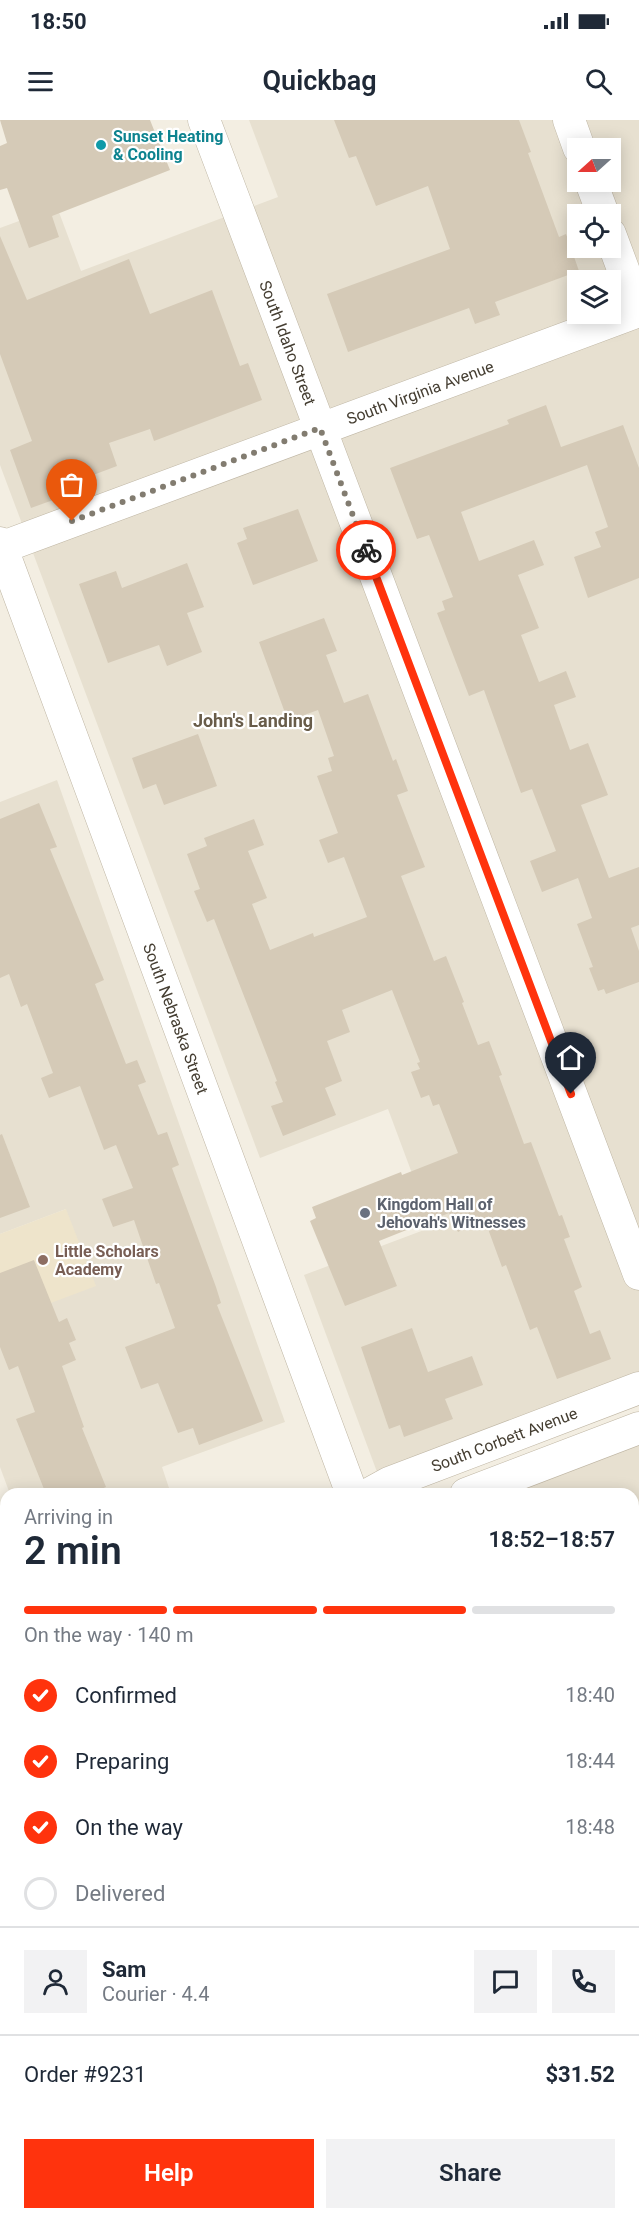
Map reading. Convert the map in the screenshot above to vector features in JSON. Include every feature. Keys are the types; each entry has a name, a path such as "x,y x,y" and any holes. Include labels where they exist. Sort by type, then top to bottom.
{"street":[{"name":"South Idaho Street","path":"204,120 639,1274"},
{"path":"568,120 575,138"},
{"path":"619,258 639,312"},
{"name":"South Virginia Avenue","path":"1,546 639,312"},
{"name":"South Nebraska Street","path":"1,546 350,1488"},
{"name":"South Corbett Avenue","path":"381,1488 639,1388"},
{"path":"482,1488 639,1428"}],"shaded area":[{"path":"249,120 639,120 639,1374 377,1472 304,1275 432,1227 388,1109 260,1158 0,465 0,228 57,207 81,271 278,197"},
{"path":"57,780 285,1422 162,1467 169,1488 8,1488 0,1467 0,1322 66,1209 0,1234 0,802"},
{"name":"Little Scholars Academy","path":"66,1209 96,1286 0,1322 0,1234"},
{"path":"639,1440 639,1488 508,1488"}],"building":[{"name":"Sunset Heating & Cooling","path":"0,120 150,120 170,170 52,216 59,237 29,248 7,188 0,190 0,146 7,143"},
{"path":"334,120 519,120 531,152 528,153 559,237 566,234 567,237 567,258 574,258 579,270 567,270 567,275 495,302 500,315 475,324 469,308 348,352 327,294 450,249 428,186 376,206 356,156 349,158"},
{"path":"0,236 27,300 129,259 150,314 212,290 240,366 248,363 262,400 154,441 150,429 109,443 117,466 64,486 67,495 31,508 10,450 32,441 0,354"},
{"path":"546,405 561,447 623,425 639,468 639,578 588,598 574,557 601,547 595,532 608,527 587,465 461,512 479,561 534,540 544,565 518,575 539,628 521,635 539,682 566,671 576,697 554,705 570,750 588,743 608,795 581,805 609,878 639,867 639,925 631,928 639,951 639,982 606,994 604,989 598,991 589,968 593,967 577,924 592,918 578,878 542,892 530,861 556,851 532,789 521,793 484,690 469,696 437,613 445,610 442,601 453,597 429,535 417,539 390,468 509,424 507,420"},
{"path":"298,509 318,561 253,585 237,543 247,539 243,528"},
{"path":"187,563 204,607 187,613 202,652 167,666 159,645 108,663 79,584 116,571 122,588"},
{"path":"324,618 337,651 326,655 344,703 368,694 393,761 396,759 408,791 397,795 425,867 401,876 434,961 446,956 478,1045 489,1041 524,1144 531,1142 559,1216 562,1215 570,1237 564,1239 582,1287 574,1291 590,1334 600,1330 611,1359 557,1379 537,1327 530,1330 506,1265 502,1267 484,1218 458,1232 449,1213 379,1241 397,1286 345,1306 310,1221 316,1218 312,1207 401,1172 402,1175 458,1153 439,1104 433,1106 429,1095 421,1098 411,1072 420,1069 417,1063 420,1062 392,990 342,1010 350,1032 327,1041 342,1081 325,1088 336,1115 283,1136 271,1106 283,1102 275,1082 277,1081 214,919 207,922 194,891 200,889 187,854 207,846 204,838 254,819 264,845 248,851 267,898 252,904 270,950 313,933 314,937 367,917 344,857 328,863 319,840 338,833 317,776 332,771 328,758 334,756 318,710 288,721 259,642"},
{"path":"198,734 217,786 164,805 156,784 143,789 132,758"},
{"path":"39,803 57,847 50,849 104,980 95,984 126,1064 137,1060 146,1082 138,1085 158,1135 167,1132 179,1165 172,1168 216,1287 221,1303 217,1305 263,1421 199,1445 193,1428 178,1433 158,1383 141,1389 125,1347 175,1328 159,1283 156,1284 134,1220 113,1227 102,1199 133,1188 116,1145 104,1150 80,1086 49,1098 41,1078 53,1073 27,1004 21,1007 9,974 0,978 0,819"},
{"path":"2,1134 30,1207 0,1218 0,1135"},
{"path":"34,1260 59,1322 67,1318 76,1340 69,1343 76,1360 62,1366 84,1427 82,1428 106,1487 44,1488 16,1419 35,1412 18,1366 9,1370 0,1347 0,1273"},
{"path":"412,1328 428,1372 472,1356 483,1385 445,1399 453,1419 404,1437 400,1425 389,1429 361,1347"}],"way so far":[{"path":"72,521 320,428 366,550"}],"place":[{"name":"Sunset Heating & Cooling","path":"101,145"},
{"name":"Kingdom Hall of Jehovah's Witnesses","path":"365,1213"},
{"name":"Little Scholars Academy","path":"43,1260"}],"district":[{"name":"John's Landing","path":"253,720"}],"route":[{"path":"366,550 571,1094"}]}
